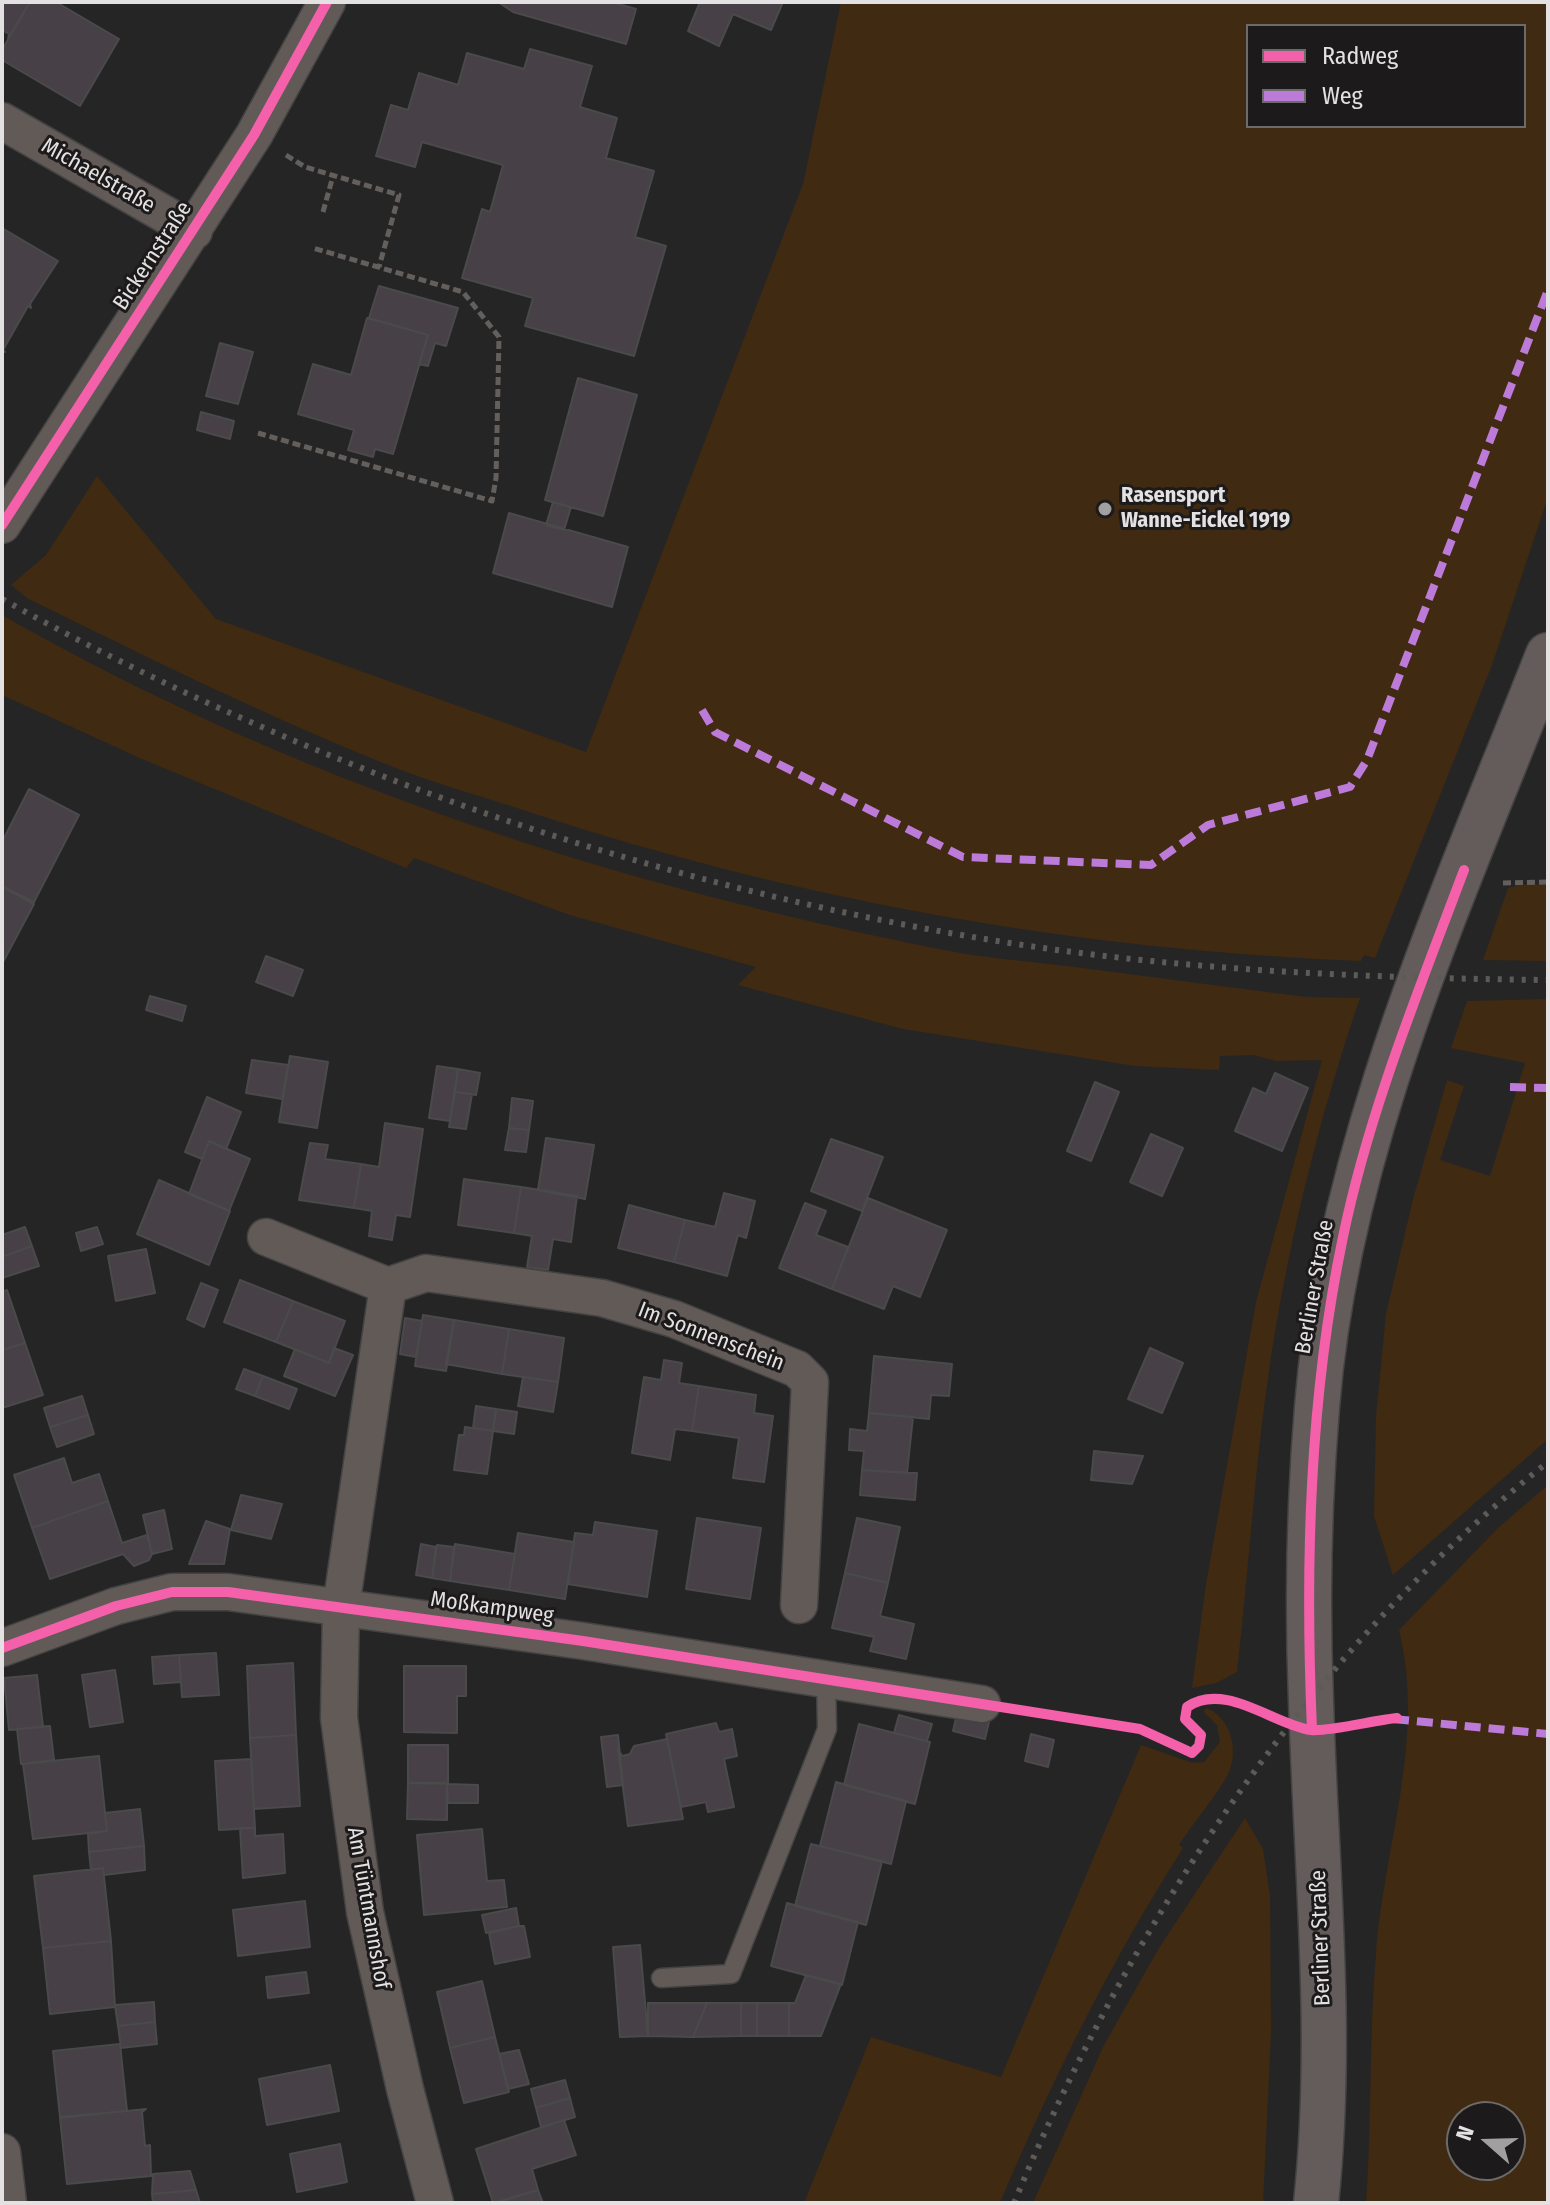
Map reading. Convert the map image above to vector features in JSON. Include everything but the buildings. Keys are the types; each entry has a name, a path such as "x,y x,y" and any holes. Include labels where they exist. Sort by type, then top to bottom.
{"main road":[{"name":"Berliner Straße","path":"1316,2203 1324,1982 1310,1696 1311,1491 1329,1316 1346,1221 1395,1052 1548,655"}],"street":[{"name":"Bickernstraße","path":"2,525 254,135 327,2"},
{"name":"Michaelstraße","path":"2,121 194,231"},
{"path":"266,1237 388,1286 341,1607"},
{"name":"Im Sonnenschein","path":"388,1286 426,1273 602,1298 674,1319 797,1369 810,1382 799,1605"},
{"name":"Moßkampweg","path":"2,1648 116,1606 172,1592 228,1592 826,1678 982,1704"},
{"name":"Am Tüntmannshof","path":"341,1607 339,1718 365,1912 405,2089 435,2203"},
{"path":"2,2152 8,2203"}],"lane":[{"path":"661,1978 731,1974 827,1729 826,1678"}],"path":[{"path":"254,135 305,167 399,195 379,267"},
{"path":"323,212 333,176"},
{"path":"258,433 492,501 496,478 499,337 463,292 313,248"},
{"path":"1503,883 1548,882"}],"shaded area":[{"name":"Rasensport Wanne-Eickel 1919","path":"841,2 1548,2 1548,497 1492,665 1375,958 1364,955 1361,961 1150,946 940,916 733,871 631,844 437,783 338,744 115,641 27,598 11,585 46,555 97,476 216,619 586,752 803,184"},
{"path":"2,615 113,675 226,729 342,777 459,821 699,894 959,953 1306,997 1360,998 1332,1086 1287,1266 1261,1435 1237,1672 1216,1683 1192,1688 1206,1584 1256,1302 1322,1060 1276,1061 1254,1055 1220,1056 1219,1070 1135,1066 903,1029 738,985 756,967 570,915 414,858 406,868 142,759 2,695"},
{"path":"1528,884 1548,885 1548,961 1483,960 1508,888"},
{"path":"1548,999 1548,1439 1393,1575 1374,1516 1376,1416 1386,1314 1413,1199 1447,1080 1464,1086 1440,1160 1490,1176 1525,1063 1451,1048 1467,1001"},
{"path":"1548,1485 1548,2203 1366,2203 1376,1954 1406,1752 1406,1671 1399,1630 1498,1528"},
{"path":"1206,1708 1221,1718 1230,1734 1233,1753 1229,1772 1179,1845 1183,1848 1107,1978 1040,2112 1000,2203 804,2203 871,2037 1001,2077 1141,1745 1193,1763 1204,1762 1220,1742 1217,1725 1204,1712"},
{"path":"1245,1818 1263,1849 1270,1896 1271,2033 1263,2203 1033,2203 1104,2045 1159,1948"}],"railway":[{"path":"2,599 121,662 243,719 367,770 494,816 622,857 752,891 884,921 1016,944 1148,961 1348,975 1548,980"},
{"path":"1014,2203 1060,2099 1113,1996 1171,1896 1235,1799 1305,1706 1380,1618 1461,1537 1548,1462"}],"marked path":[{"path":"702,710 715,732 963,857 1151,865 1208,825 1350,787 1367,760 1548,290"},
{"path":"1510,1087 1548,1088"},
{"path":"1393,1719 1548,1734"}],"cycle path":[{"path":"2,525 254,135 327,2"},
{"path":"1312,1730 1309,1606 1312,1482 1316,1420 1332,1298 1354,1190 1381,1097 1464,870"},
{"path":"2,1648 116,1606 172,1592 228,1592 583,1641 1140,1729 1192,1753 1199,1746 1201,1735 1185,1719 1187,1707 1202,1700 1233,1702 1311,1730 1397,1718"}],"place":[{"name":"Rasensport Wanne-Eickel 1919","path":"1105,509"}]}
